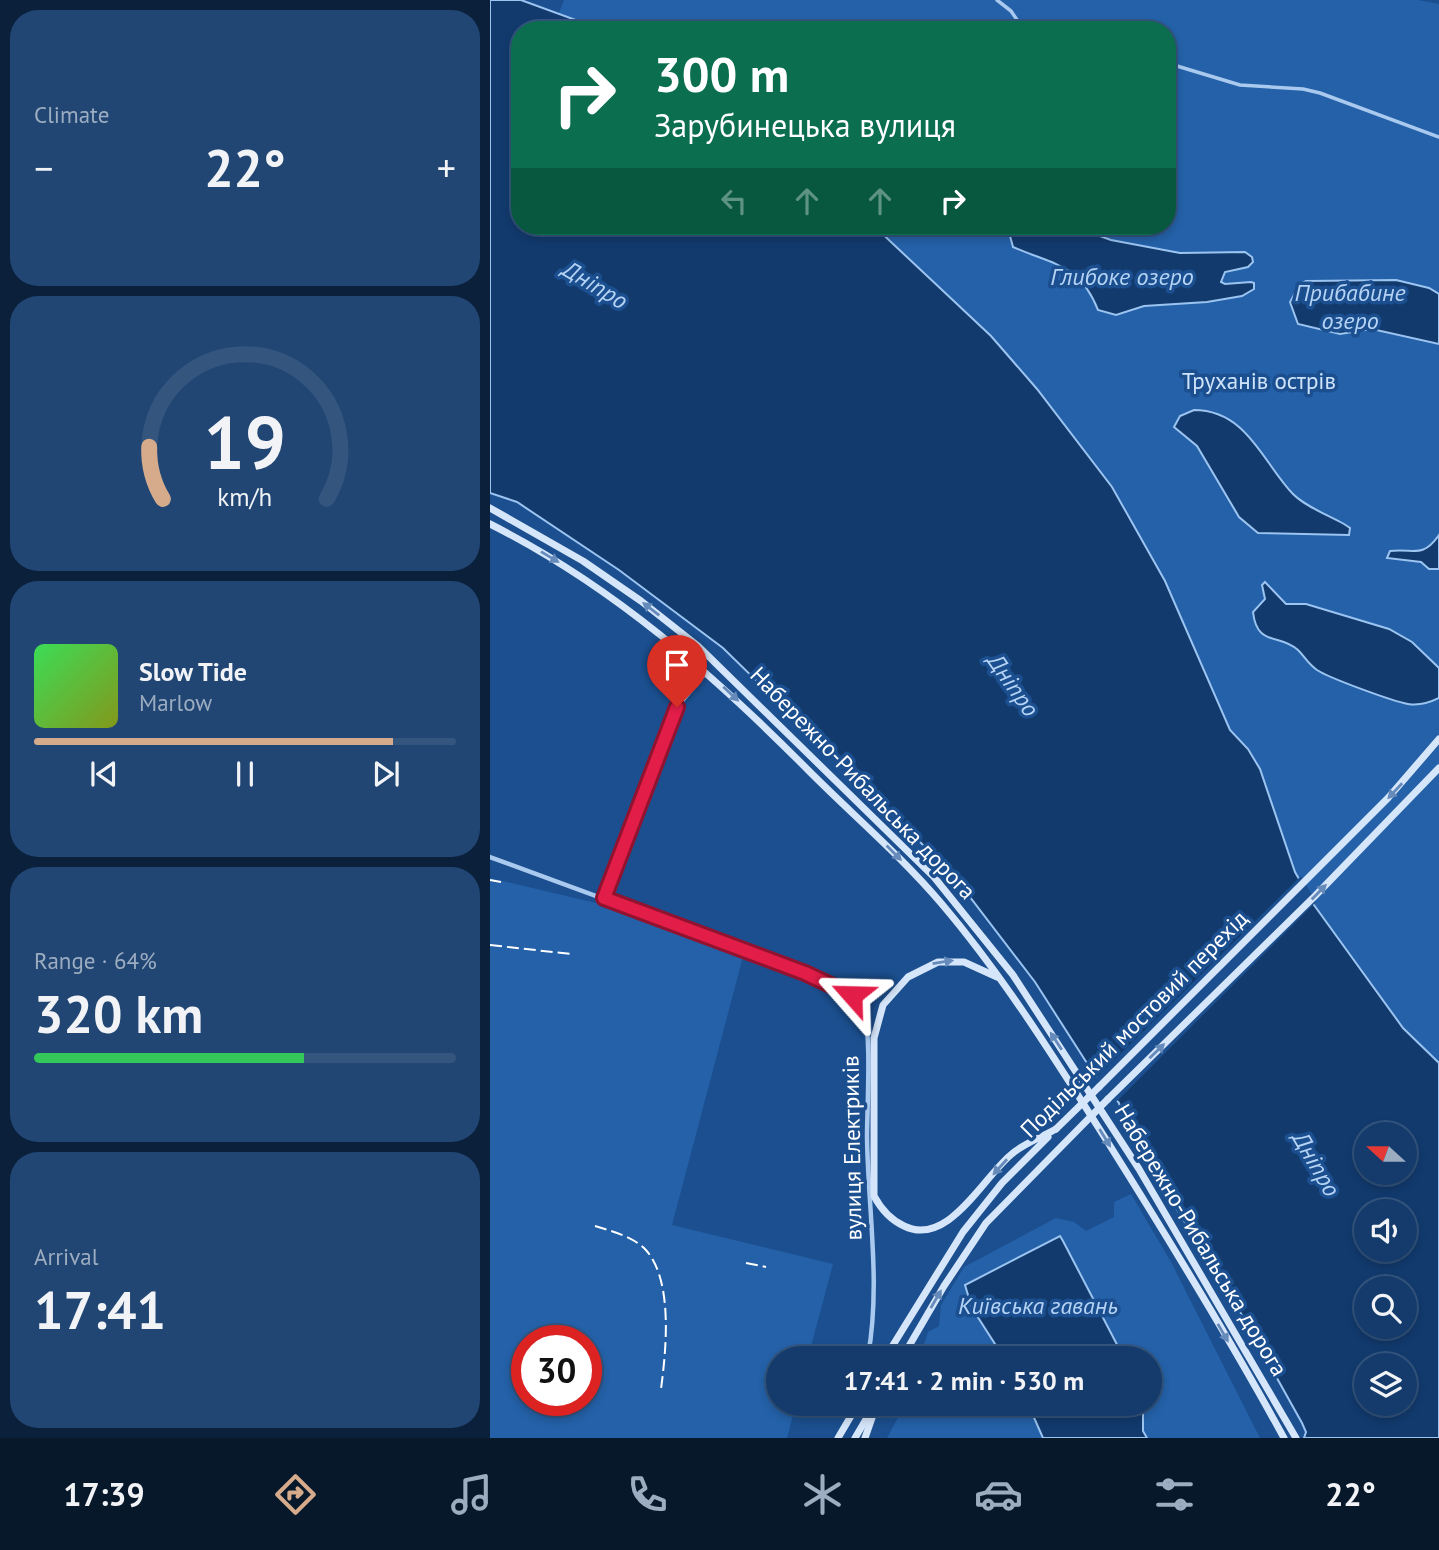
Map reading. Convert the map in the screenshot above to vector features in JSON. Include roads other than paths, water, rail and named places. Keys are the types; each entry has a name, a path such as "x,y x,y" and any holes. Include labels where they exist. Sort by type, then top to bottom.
{"main road":[{"name":"Набережно-Рибальська дорога","path":"490,508 583,561 641,601 698,646 746,689 934,877 1013,975 1132,1157 1296,1438"},
{"name":"Набережно-Рибальська дорога","path":"490,524 540,551 610,595 706,672 916,876 1001,978 1128,1175 1284,1438"},
{"name":"Подільський мостовий перехід","path":"892,1346 963,1232 1002,1183 1388,798 1439,739"},
{"name":"Подільський мостовий перехід","path":"909,1346 961,1258 1012,1194 1315,897 1439,768"},
{"path":"1001,978 964,961 949,961 920,970 891,992 880,1011 874,1038 872,1188 878,1203 893,1220 910,1229 936,1227 954,1217 1013,1153 1056,1129"},
{"path":"838,1438 851,1416"},
{"path":"855,1438 869,1416"},
{"path":"865,1438 872,1416"}],"street":[{"path":"997,0 1011,10 1018,21"},
{"path":"1176,66 1240,85 1303,89 1320,93 1439,136"},
{"path":"604,898 677,707 706,672"},
{"name":"вулиця Електриків","path":"490,857 845,989 863,1008 874,1319 869,1346"}],"water":[{"name":"Дніпро","path":"490,0 521,0 578,21 511,21 511,235 884,235 991,336 1037,389 1112,487 1165,581 1230,730 1248,749 1260,769 1295,872 1314,905 1403,1028 1439,1063 1439,1438 1304,1438 1306,1432 1302,1423 1239,1310 1125,1125 1119,1103 1092,1071 1035,982 963,888 908,829 723,648 619,570 517,502 490,493"},
{"name":"Глибоке озеро","path":"1097,235 1180,253 1245,252 1252,257 1253,262 1248,267 1225,272 1221,282 1251,282 1254,283 1254,289 1242,296 1207,302 1144,306 1116,315 1098,310 1083,283 1064,268 1013,247 1010,236"},
{"name":"Прибабине озеро","path":"1396,280 1429,288 1439,294 1439,344 1372,329 1340,334 1298,324 1290,302 1300,284 1306,281"},
{"path":"1194,410 1212,412 1241,428 1298,499 1350,528 1349,535 1258,533 1239,517 1197,446 1174,427 1180,416"},
{"path":"1439,535 1439,569 1429,569 1421,562 1387,558 1390,551 1422,550"},
{"path":"1265,582 1286,604 1306,604 1389,629 1412,642 1439,668 1439,698 1412,705 1361,689 1317,670 1291,645 1264,635 1255,623 1253,612 1265,599 1262,585"},
{"name":"Київська гавань","path":"1060,1236 1118,1346 996,1346 972,1308 965,1285"},
{"path":"1033,1416 1143,1416 1143,1431 1147,1438 1043,1438"}],"railway":[{"path":"490,880 501,882"},
{"path":"490,945 571,954"},
{"path":"595,1226 633,1240 644,1248 654,1261 660,1277 666,1316 661,1389"},
{"path":"746,1263 766,1267"}],"park label":[{"name":"Труханів острів","path":"1259,381"}]}
